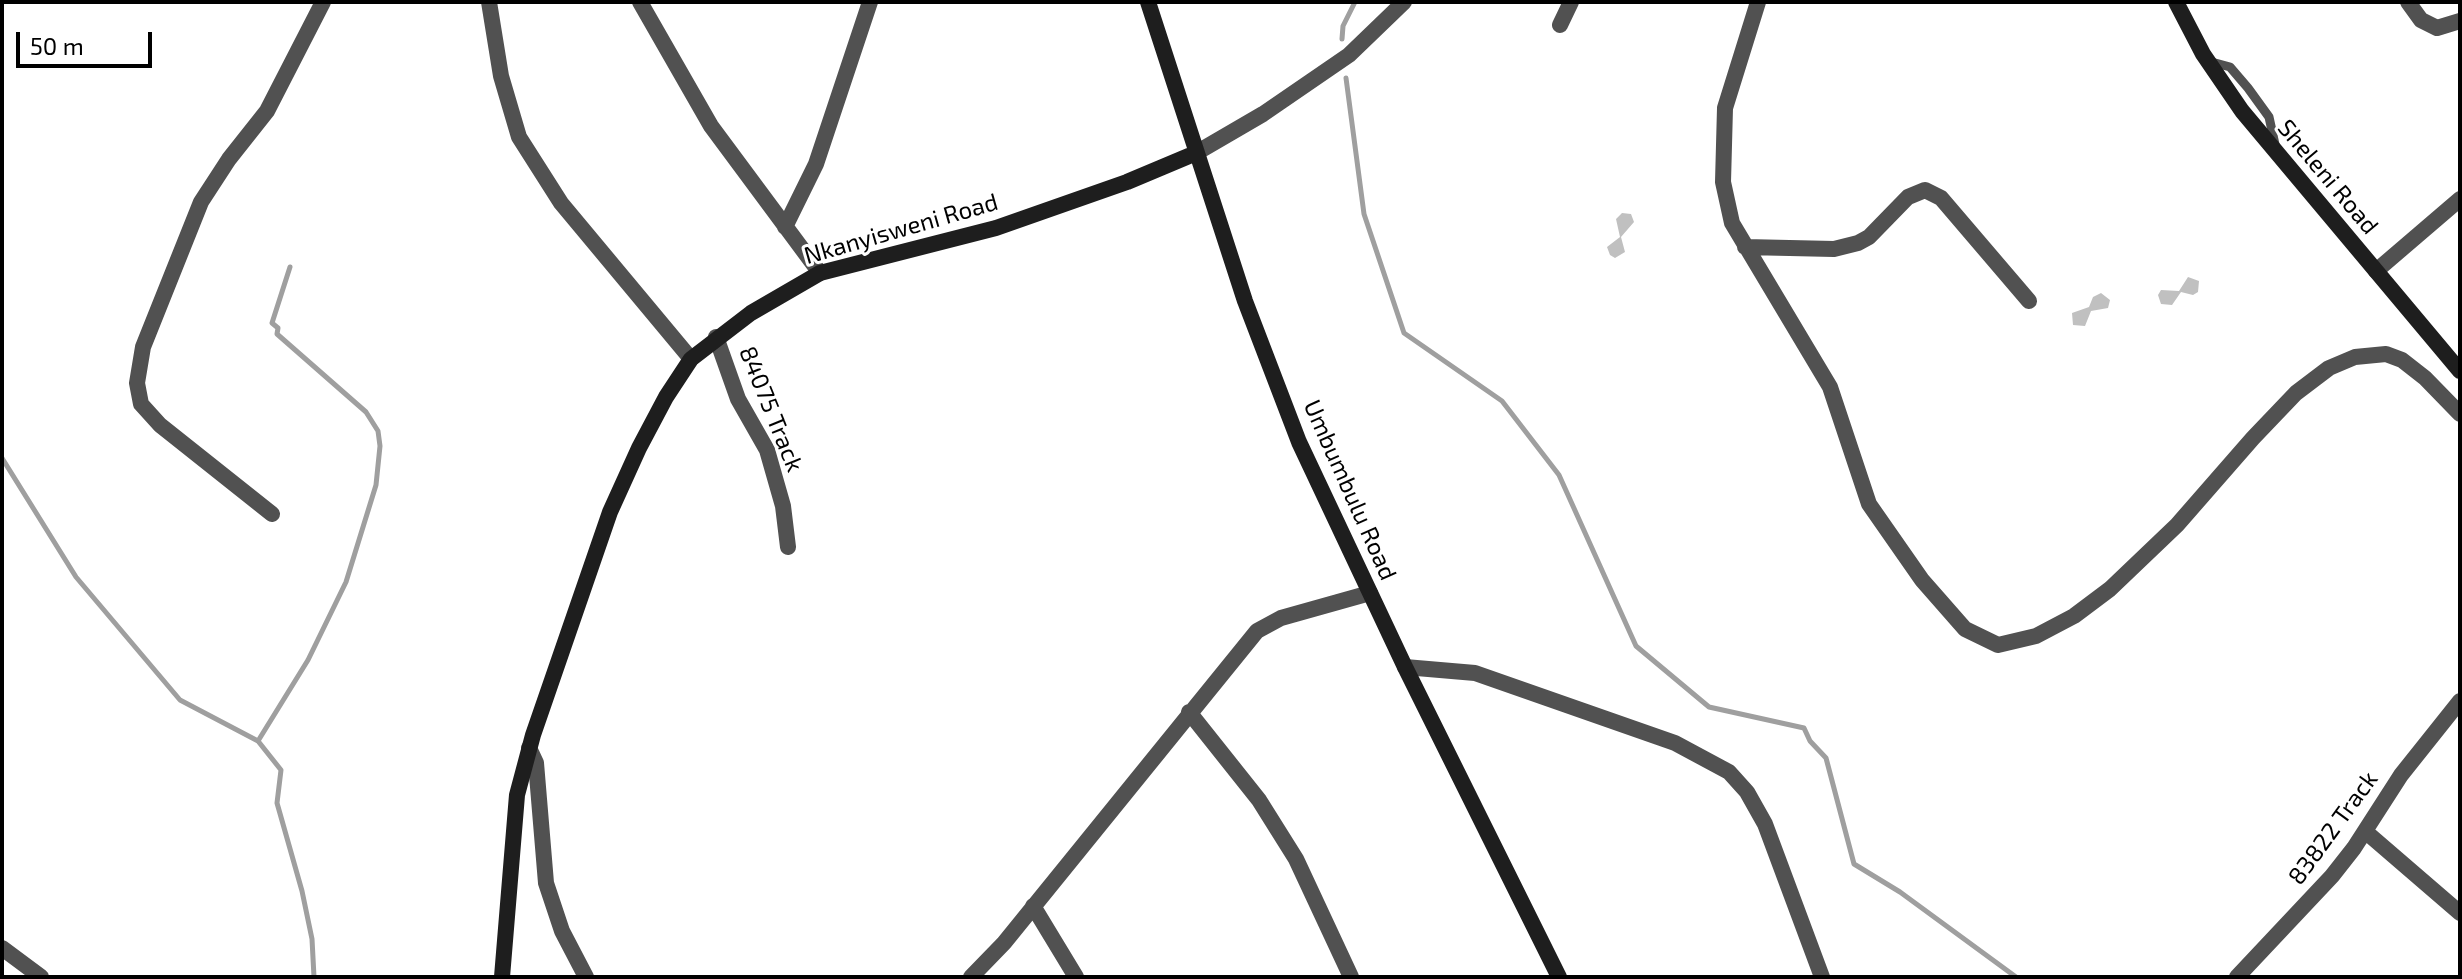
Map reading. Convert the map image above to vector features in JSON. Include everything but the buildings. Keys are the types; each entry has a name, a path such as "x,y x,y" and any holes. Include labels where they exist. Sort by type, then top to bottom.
{"street":[{"path":"272,514 160,425 141,404 137,383 143,347 201,202 229,159 267,111 323,2"},
{"path":"489,2 501,76 519,137 561,203 691,359"},
{"path":"640,2 711,126 820,273"},
{"path":"785,227 816,164 870,2"},
{"name":"Umbumbulu Road","path":"1148,2 1245,301 1294,430 1405,667 1559,977"},
{"name":"Nkanyisweni Road","path":"502,977 513,827 529,748 610,512 645,435 691,359 716,337 788,289 820,273 996,228 1127,182 1196,153 1263,114 1349,55 1404,2"},
{"path":"1560,25 1571,2"},
{"path":"1758,2 1725,108 1722,142 1727,206 1745,247 1830,387 1864,495 1880,523 1965,629 1998,645 2036,636 2074,616 2110,589 2177,525 2296,393 2329,368 2355,357 2386,354 2402,360 2425,378 2460,414"},
{"name":"Sheleni Road","path":"2176,2 2208,61 2276,154 2460,371"},
{"path":"2408,2 2421,20 2437,28 2460,21"},
{"path":"1745,247 1834,249 1858,243 1869,237 1908,197 1925,190 1941,198 2029,301"},
{"path":"2376,271 2460,199"},
{"name":"84075 Track","path":"716,337 738,399 756,425 767,450 783,506 788,547"},
{"path":"971,977 988,962 1257,631 1281,618 1370,593"},
{"path":"1405,667 1475,673 1675,743 1729,772 1747,792 1765,824 1822,977"},
{"name":"83822 Track","path":"2237,977 2301,912 2366,832 2401,775 2460,701"},
{"path":"1189,712 1259,800 1296,859 1351,977"},
{"path":"529,748 536,763 546,883 562,931 586,977"},
{"path":"2366,832 2460,913"},
{"path":"1033,906 1076,977"},
{"path":"2,948 41,977"}],"waterway":[{"path":"1342,39 1343,26 1355,2"},
{"path":"1346,78 1364,214 1404,333 1502,401 1559,475 1636,646 1709,707 1804,728 1810,741 1826,758 1854,864 1900,892 2016,977"},
{"path":"290,267 272,323 278,328 277,334 366,412 378,431 380,446 376,485 346,582 308,660 258,741 281,770 277,803 302,891 312,939 314,977"},
{"path":"2,458 76,577 180,700 258,741"}]}
